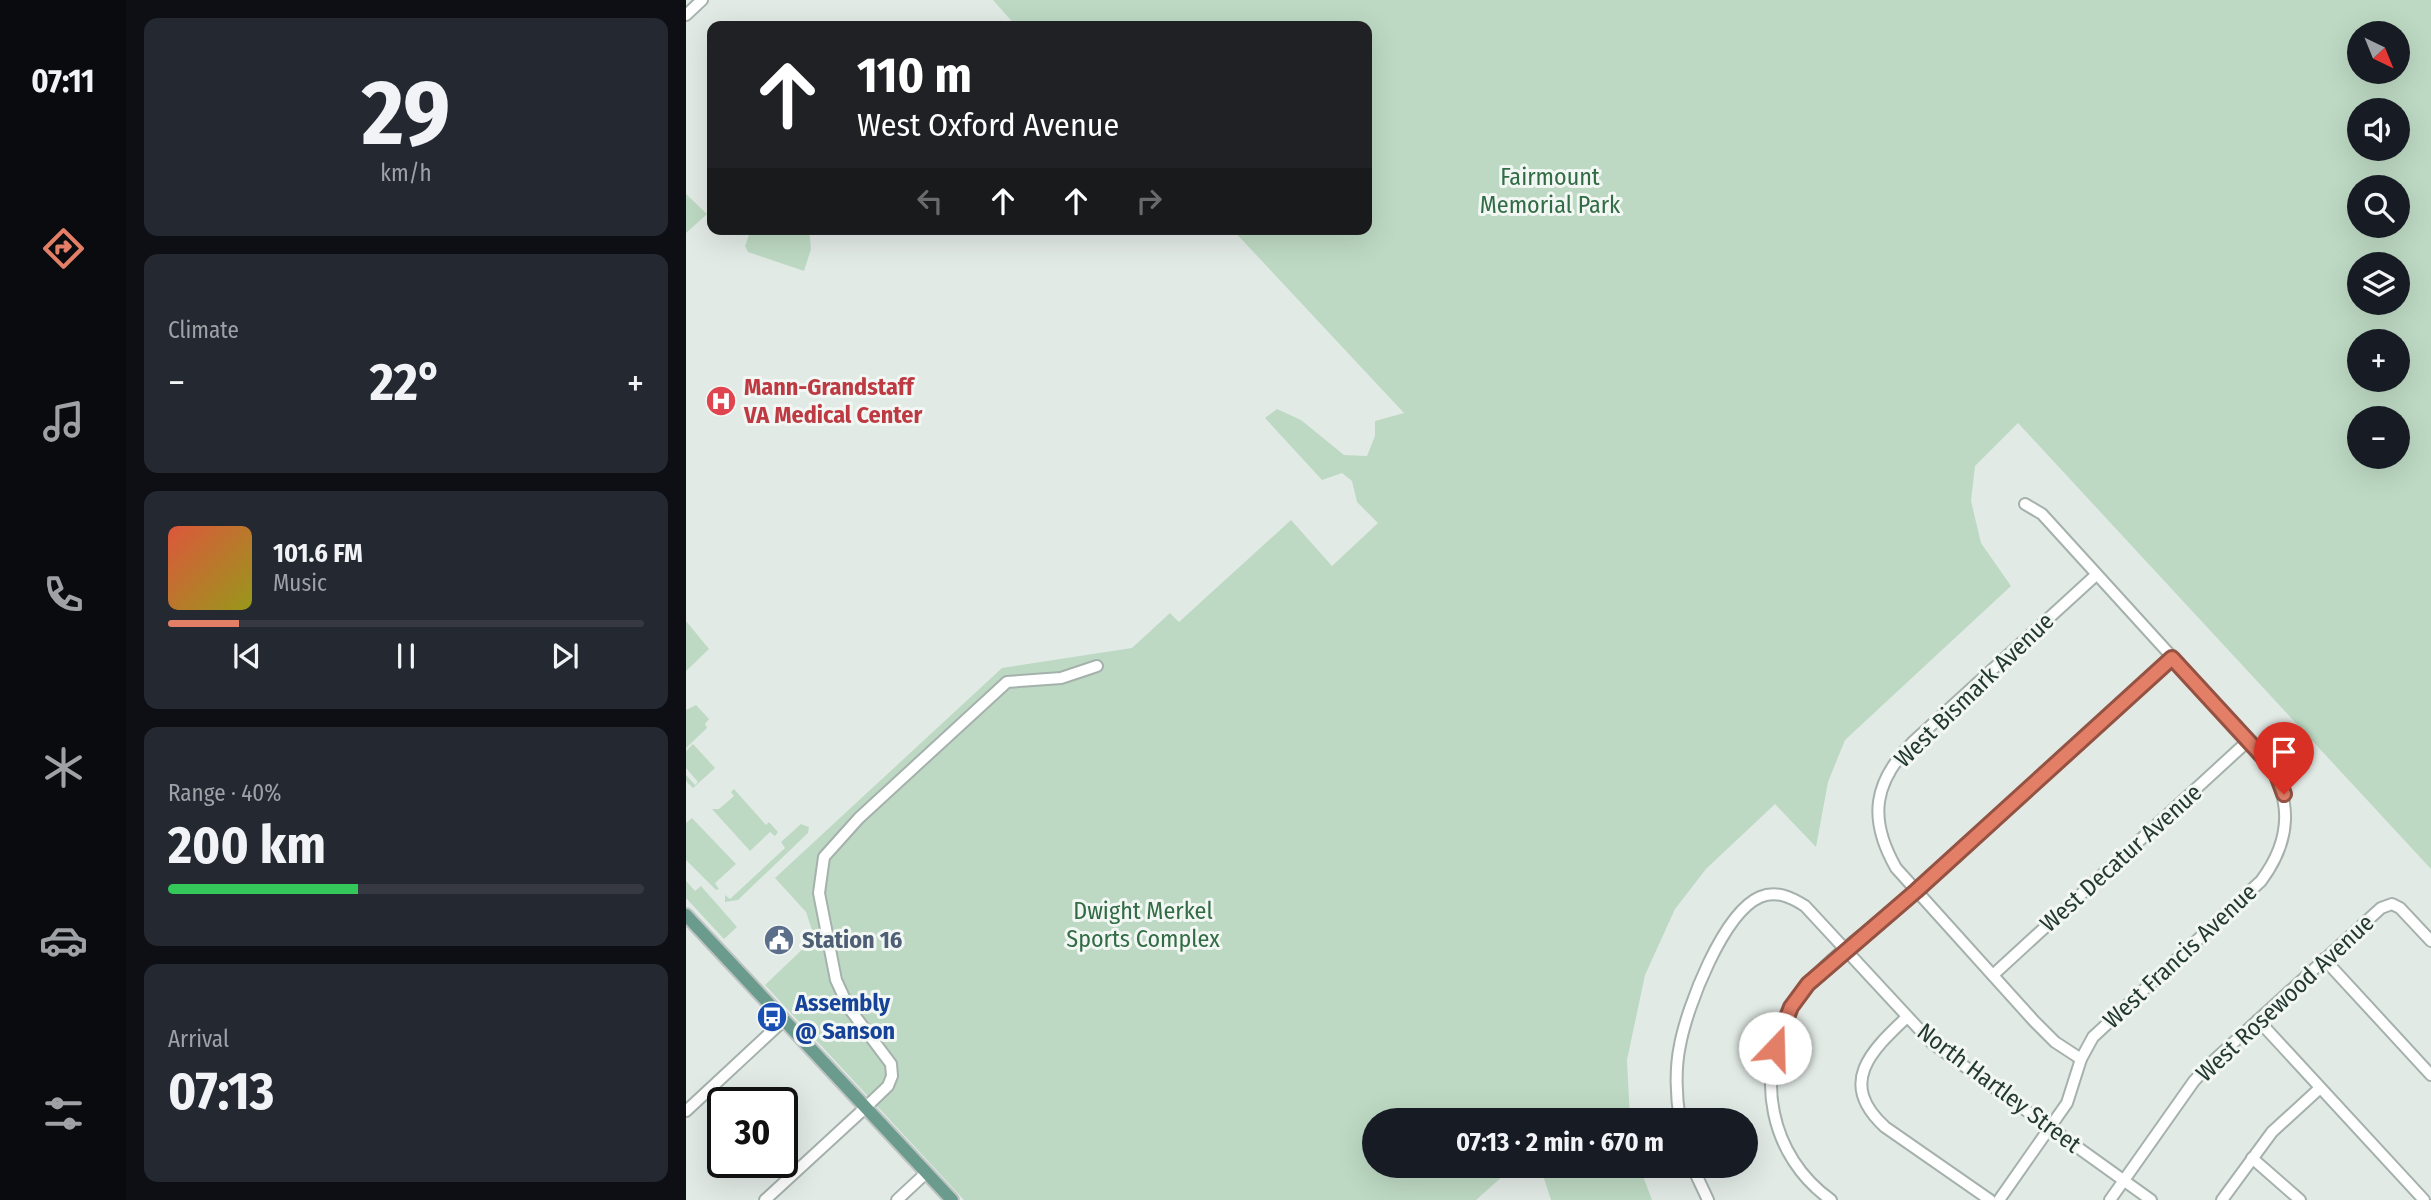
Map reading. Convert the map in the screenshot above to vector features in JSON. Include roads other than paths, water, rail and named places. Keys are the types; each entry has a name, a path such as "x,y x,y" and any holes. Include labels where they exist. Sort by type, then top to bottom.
{"main road":[{"path":"688,922 784,1020 951,1200"}],"street":[{"path":"686,15 702,0"},
{"path":"2025,504 2042,514 2249,740"},
{"name":"West Bismark Avenue","path":"2081,1059 2055,1042 1896,868 1884,847 1878,822 1878,800 1885,778 1897,758 2096,575"},
{"path":"1831,1200 1800,1170 1784,1146 1770,1096 1771,1062 1778,1033 1791,1007 1808,984 1845,950 1916,891 2172,658"},
{"path":"765,1200 888,1086 892,1076 891,1064 849,1008 836,980 818,893 824,857 859,818 1007,682 1061,678 1097,666"},
{"name":"West Francis Avenue","path":"1999,1200 2067,1103 2081,1059 2107,1022 2261,881 2276,862 2284,839 2287,816 2277,775 2249,740"},
{"name":"West Decatur Avenue","path":"1993,975 2249,740"},
{"name":"North Hartley Street","path":"1680,1108 1679,1047 1697,986 1733,919 1744,907 1761,897 1779,894 1805,906 1907,1017 1956,1063 2151,1200"},
{"name":"West Rosewood Avenue","path":"2110,1200 2194,1081 2381,908 2392,904 2400,908 2431,941"},
{"path":"2325,959 2431,1075"},
{"path":"1907,1017 1866,1059 1860,1081 1863,1100 1873,1116 1885,1126 1990,1200"},
{"path":"686,1111 784,1020"},
{"path":"2258,1020 2424,1200"},
{"path":"2222,1200 2272,1132 2320,1088"},
{"path":"2252,1158 2300,1200"},
{"path":"897,1200 926,1173"},
{"path":"1697,1178 1707,1200"}],"place":[{"name":"Mann-Grandstaff VA Medical Center","path":"721,401"},
{"name":"Station 16","path":"779,940"},
{"name":"Assembly @ Sanson","path":"772,1017"}],"park label":[{"name":"Fairmount Memorial Park","path":"1550,191"},
{"name":"Dwight Merkel Sports Complex","path":"1143,925"}]}
